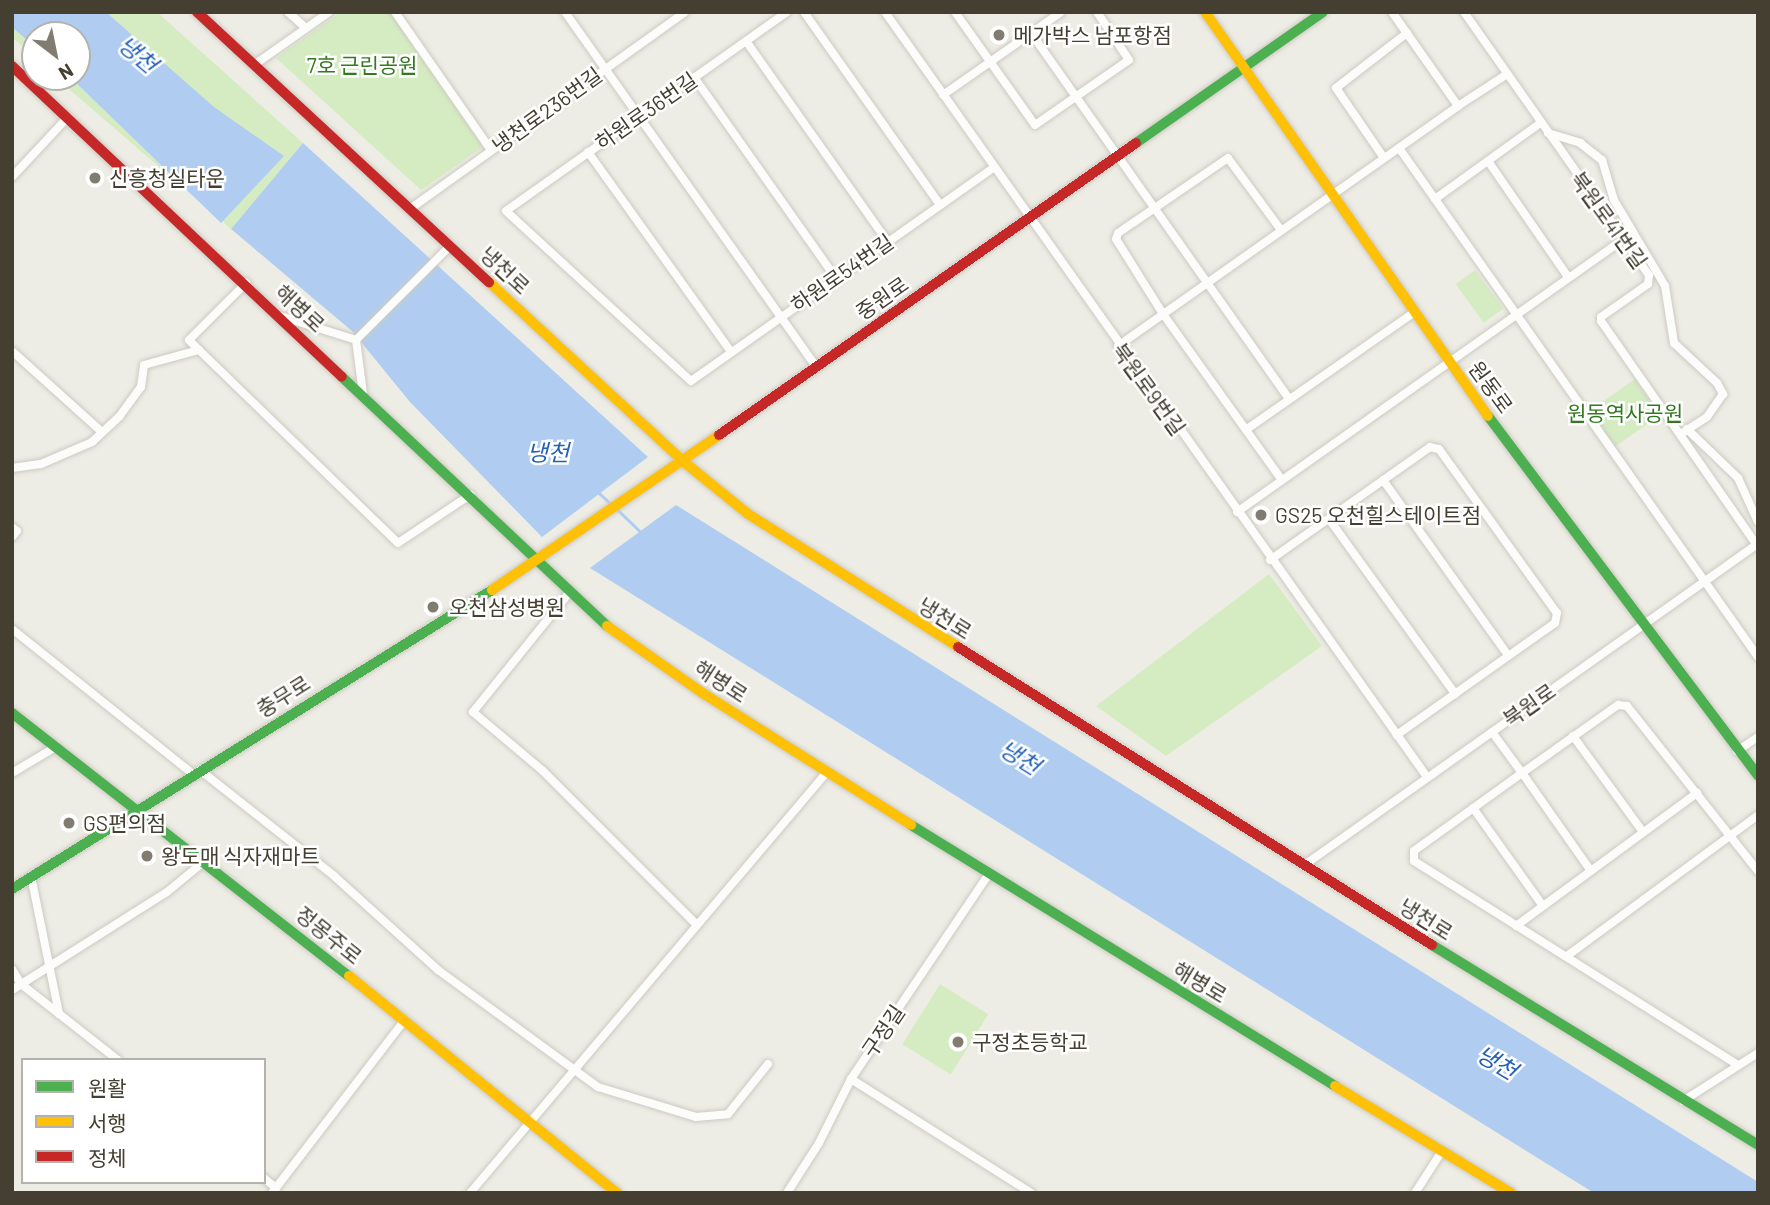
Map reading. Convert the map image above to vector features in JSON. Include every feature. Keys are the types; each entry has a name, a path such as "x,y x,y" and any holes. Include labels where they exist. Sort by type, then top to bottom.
{"street":[{"name":"냉천로","path":"197,12 684,462 762,524 1303,866 1758,1145"},
{"path":"288,12 306,28"},
{"path":"254,65 329,12"},
{"path":"395,12 491,150"},
{"path":"579,12 568,16 817,368"},
{"name":"냉천로236번길","path":"410,209 685,12"},
{"name":"하원로36번길","path":"691,381 506,211 788,12"},
{"path":"804,12 940,205"},
{"name":"북원로9번길","path":"885,12 994,167 1027,219 1427,777"},
{"path":"955,12 1035,125 1129,60 1097,12"},
{"path":"943,95 1061,12"},
{"name":"원동로","path":"1205,12 1449,363 1642,626 1758,776"},
{"name":"중원로","path":"556,549 684,462 1322,12"},
{"path":"1392,12 1458,106"},
{"name":"북원로41번길","path":"1464,12 1539,124 1548,132 1650,279 1601,321 1684,431 1757,546"},
{"path":"1031,33 1289,399"},
{"path":"1384,158 1336,88 1407,33"},
{"path":"746,41 888,242"},
{"name":"해병로","path":"12,66 246,283 605,625 682,679 989,874 1511,1193"},
{"path":"1118,346 1507,74"},
{"path":"694,77 836,278"},
{"path":"12,177 68,117"},
{"path":"1435,199 1539,124"},
{"path":"1548,132 1580,143 1602,159 1614,200 1665,286 1674,343 1717,383 1723,394 1715,408 1684,431 1738,478 1758,522"},
{"path":"1399,148 1514,316 1758,657"},
{"path":"588,152 731,352"},
{"path":"1281,230 1228,158 1153,208 1116,239 1163,314 1282,480"},
{"path":"1488,161 1568,277"},
{"name":"하원로54번길","path":"691,381 994,167"},
{"path":"1237,512 1622,240"},
{"path":"357,339 450,246"},
{"path":"246,283 189,340 398,544 470,495"},
{"path":"1247,429 1415,312"},
{"path":"281,316 357,339"},
{"path":"357,339 363,394"},
{"path":"12,468 65,455 103,432 141,387 144,365 199,350"},
{"path":"12,351 103,432"},
{"path":"1270,560 1430,447 1439,449 1558,613 1555,623 1397,735"},
{"path":"1383,480 1508,656"},
{"path":"1329,519 1455,694"},
{"path":"12,527 17,531 12,537"},
{"name":"북원로","path":"1303,866 1757,546"},
{"name":"충무로","path":"12,889 556,549"},
{"path":"569,593 473,712 543,771 695,923"},
{"path":"12,629 334,876 438,970 572,1071 598,1087 696,1117 728,1114 768,1064"},
{"path":"1738,1065 1415,861 1414,851 1618,705 1627,706 1758,871"},
{"name":"정몽주로","path":"12,713 54,748 139,808 206,860 617,1193"},
{"path":"1492,732 1591,871"},
{"path":"1573,736 1643,832"},
{"path":"1737,751 1758,737"},
{"path":"12,773 54,748"},
{"path":"470,1193 695,923 827,772"},
{"path":"1516,926 1696,793"},
{"path":"1473,808 1543,906"},
{"path":"1567,956 1758,815"},
{"path":"12,990 167,892 206,860"},
{"name":"구정길","path":"786,1193 819,1143 851,1079 989,874"},
{"path":"31,876 59,1014"},
{"path":"12,969 21,984 115,1058"},
{"path":"274,1190 403,1022"},
{"path":"1683,1101 1758,1053"},
{"path":"851,1079 1031,1193"},
{"path":"1415,1193 1442,1151"}],"green space":[{"path":"12,12 157,12 303,143 231,229 71,91 91,91 91,21 21,21 21,45 12,37"},
{"name":"7호 근린공원","path":"341,12 390,12 481,141 481,148 421,190 276,58"},
{"path":"1475,270 1503,309 1484,323 1456,284"},
{"name":"원동역사공원","path":"1635,379 1660,415 1615,447 1590,411"},
{"path":"1269,574 1322,646 1166,756 1096,706"},
{"path":"940,984 988,1014 951,1074 902,1044"}],"water":[{"path":"12,12 106,12 214,107 284,156 221,223 84,91 91,91 91,21 21,21 21,35 12,27"},
{"name":"냉천","path":"303,143 648,457 542,537 410,402 352,331 231,229"},
{"path":"676,505 1758,1182 1758,1193 1594,1193 590,568"}],"waterway":[{"name":"냉천","path":"597,491 613,506"},
{"name":"냉천","path":"618,510 641,532"}],"traffic: fast":[{"path":"1136,143 1323,12"},
{"path":"342,377 607,626"},
{"path":"1488,416 1758,776"},
{"path":"12,889 492,590"},
{"path":"12,713 349,976"},
{"path":"911,825 1335,1086"},
{"path":"1432,945 1758,1145"}],"traffic: slow":[{"path":"1205,12 1488,416"},
{"path":"489,282 684,462 748,514 958,647"},
{"path":"492,590 719,435"},
{"path":"607,626 704,694 911,825"},
{"path":"349,976 617,1193"},
{"path":"1335,1086 1511,1193"}],"traffic: jam":[{"path":"197,12 489,282"},
{"path":"12,66 342,377"},
{"path":"719,435 1136,143"},
{"path":"958,647 1432,945"}],"place":[{"name":"메가박스 남포항점","path":"999,35"},
{"name":"신흥청실타운","path":"95,178"},
{"name":"GS25 오천힐스테이트점","path":"1261,515"},
{"name":"오천삼성병원","path":"433,607"},
{"name":"GS편의점","path":"69,823"},
{"name":"왕도매 식자재마트","path":"147,856"},
{"name":"구정초등학교","path":"958,1042"}]}
